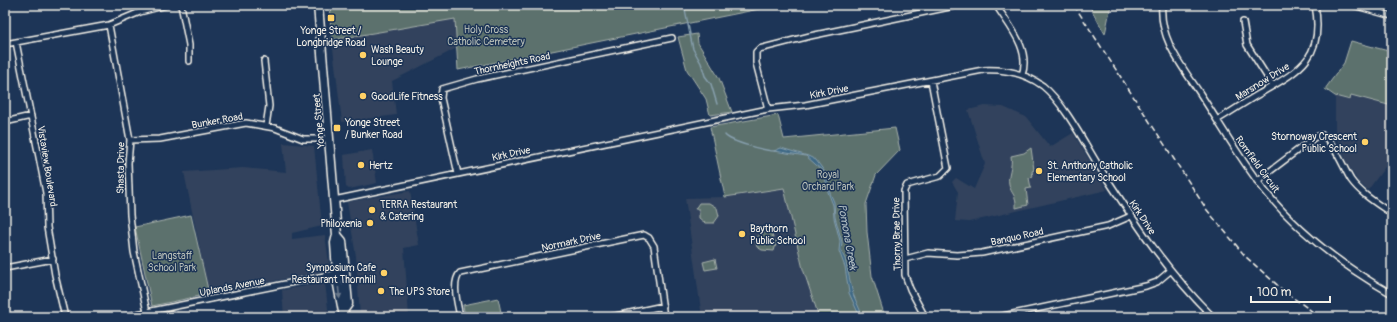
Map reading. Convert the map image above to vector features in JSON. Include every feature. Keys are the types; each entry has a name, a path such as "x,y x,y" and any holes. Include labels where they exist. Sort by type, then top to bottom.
{"main road":[{"name":"Yonge Street","path":"318,5 337,235 342,241 341,273 348,304 344,314"}],"street":[{"path":"5,44 109,25 140,12 167,5"},
{"path":"181,5 189,45 189,62"},
{"path":"768,109 763,85 756,63 756,52 759,49 810,36 959,5"},
{"path":"996,5 1023,51 1025,66 1022,75"},
{"name":"Romfield Circuit","path":"1162,5 1163,29 1168,44 1257,181 1279,207 1322,248 1363,277 1392,294"},
{"name":"Marsnow Drive","path":"1217,120 1295,72 1307,61 1314,49 1318,25 1316,5"},
{"path":"1353,5 1392,16"},
{"path":"1243,22 1247,45 1273,86"},
{"name":"Shasta Drive","path":"109,25 130,140 128,163 130,215 135,256 147,312"},
{"name":"Thornheights Road","path":"458,174 441,98 442,89 477,79 672,38"},
{"name":"Vistaview Boulevard","path":"16,42 46,193 47,227 65,317"},
{"path":"264,61 269,106 266,126"},
{"name":"Kirk Drive","path":"334,200 768,109 806,105 983,70 1005,70 1022,75 1037,82 1052,95 1131,216 1170,271 1213,317"},
{"name":"Thorny Brae Drive","path":"925,317 908,283 905,259 905,187 911,183 940,176 948,168 931,81"},
{"path":"5,122 31,116"},
{"name":"Bunker Road","path":"130,140 160,139 241,124 266,126 303,139 329,139"},
{"path":"1257,181 1315,137 1322,135 1328,140 1348,176 1356,187 1392,214"},
{"name":"Banquo Road","path":"905,259 928,253 957,255 982,253 1108,226 1131,216"},
{"name":"Normark Drive","path":"460,317 456,284 456,277 460,273 644,235 649,238 654,246 664,317"},
{"path":"5,268 53,259"},
{"path":"998,317 1146,286 1157,282 1170,271"},
{"name":"Uplands Avenue","path":"122,317 341,273"},
{"path":"611,317 662,306"}],"shaded area":[{"path":"455,19 457,48 392,81 396,115 342,122 332,40"},
{"name":"Stornoway Crescent Public School","path":"1351,95 1392,106 1392,171 1385,167 1368,190 1359,183 1347,163 1335,133 1335,96 1349,100"},
{"name":"St. Anthony Catholic Elementary School","path":"985,106 1003,107 1026,117 1050,147 1073,133 1107,190 969,222 955,221 958,192 952,182 956,178 974,189 985,164 968,110"},
{"path":"283,143 314,146 322,226 292,233 292,239 325,235 330,270 209,294 184,172 243,168 286,172"},
{"path":"781,148 808,156 816,160 827,175 830,193 834,202 835,217 842,242 841,251 845,259 853,294 863,317 860,317 849,293 845,267 839,251 840,241 834,218 833,205 828,192 824,172 806,156 774,151"},
{"path":"372,150 377,183 349,189 346,187 344,155"},
{"name":"Baythorn Public School","path":"784,188 803,269 817,313 801,317 702,317 685,198 725,197"},
{"path":"410,191 419,245 404,248 409,317 360,317 356,256 347,202"},
{"path":"325,283 329,317 284,317 282,290"}],"green space":[{"name":"Holy Cross Catholic Cemetery","path":"329,5 779,5 458,70 455,19 332,40"},
{"path":"1089,5 1111,5 1105,34"},
{"path":"697,34 698,43 719,78 732,112 710,115 706,99 687,70 678,37"},
{"path":"1351,41 1392,52 1392,106 1351,95 1350,100 1335,96 1325,89 1344,63"},
{"name":"Royal Orchard Park","path":"778,115 784,139 895,128 900,150 876,175 866,204 867,232 872,276 885,317 819,317 803,269 784,188 725,197 710,127"},
{"path":"1031,148 1034,170 1032,171 1033,177 1029,178 1031,188 1026,189 1028,205 1016,208 1016,200 1010,188 1009,181 1011,156 1024,153"},
{"path":"699,203 709,203 717,208 719,216 714,223 705,223 699,218 699,209 695,209"},
{"name":"Langstaff School Park","path":"191,215 209,294 152,306 135,227"},
{"path":"762,230 770,233 774,241 777,241 774,251 762,250 757,247 755,239"},
{"path":"715,259 717,268 705,270 703,262"},
{"path":"498,298 502,317 465,317 463,305"}],"waterway":[{"name":"Pomona Creek","path":"684,5 693,49 701,63 705,76 711,84 717,104"},
{"name":"Pomona Creek","path":"725,135 728,138 741,143 757,148 775,151"}],"railway":[{"path":"1074,5 1207,210 1246,257 1285,292 1320,317"}],"place":[{"name":"Yonge Street / Longbridge Road","path":"331,18"},
{"name":"Wash Beauty Lounge","path":"363,55"},
{"name":"GoodLife Fitness","path":"363,96"},
{"name":"Yonge Street / Bunker Road","path":"337,128"},
{"name":"Stornoway Crescent Public School","path":"1365,142"},
{"name":"Hertz","path":"361,165"},
{"name":"St. Anthony Catholic Elementary School","path":"1039,171"},
{"name":"TERRA Restaurant & Catering","path":"372,210"},
{"name":"Philoxenia","path":"370,223"},
{"name":"Baythorn Public School","path":"742,234"},
{"name":"Symposium Cafe Restaurant Thornhill","path":"384,273"},
{"name":"The UPS Store","path":"381,291"}]}
